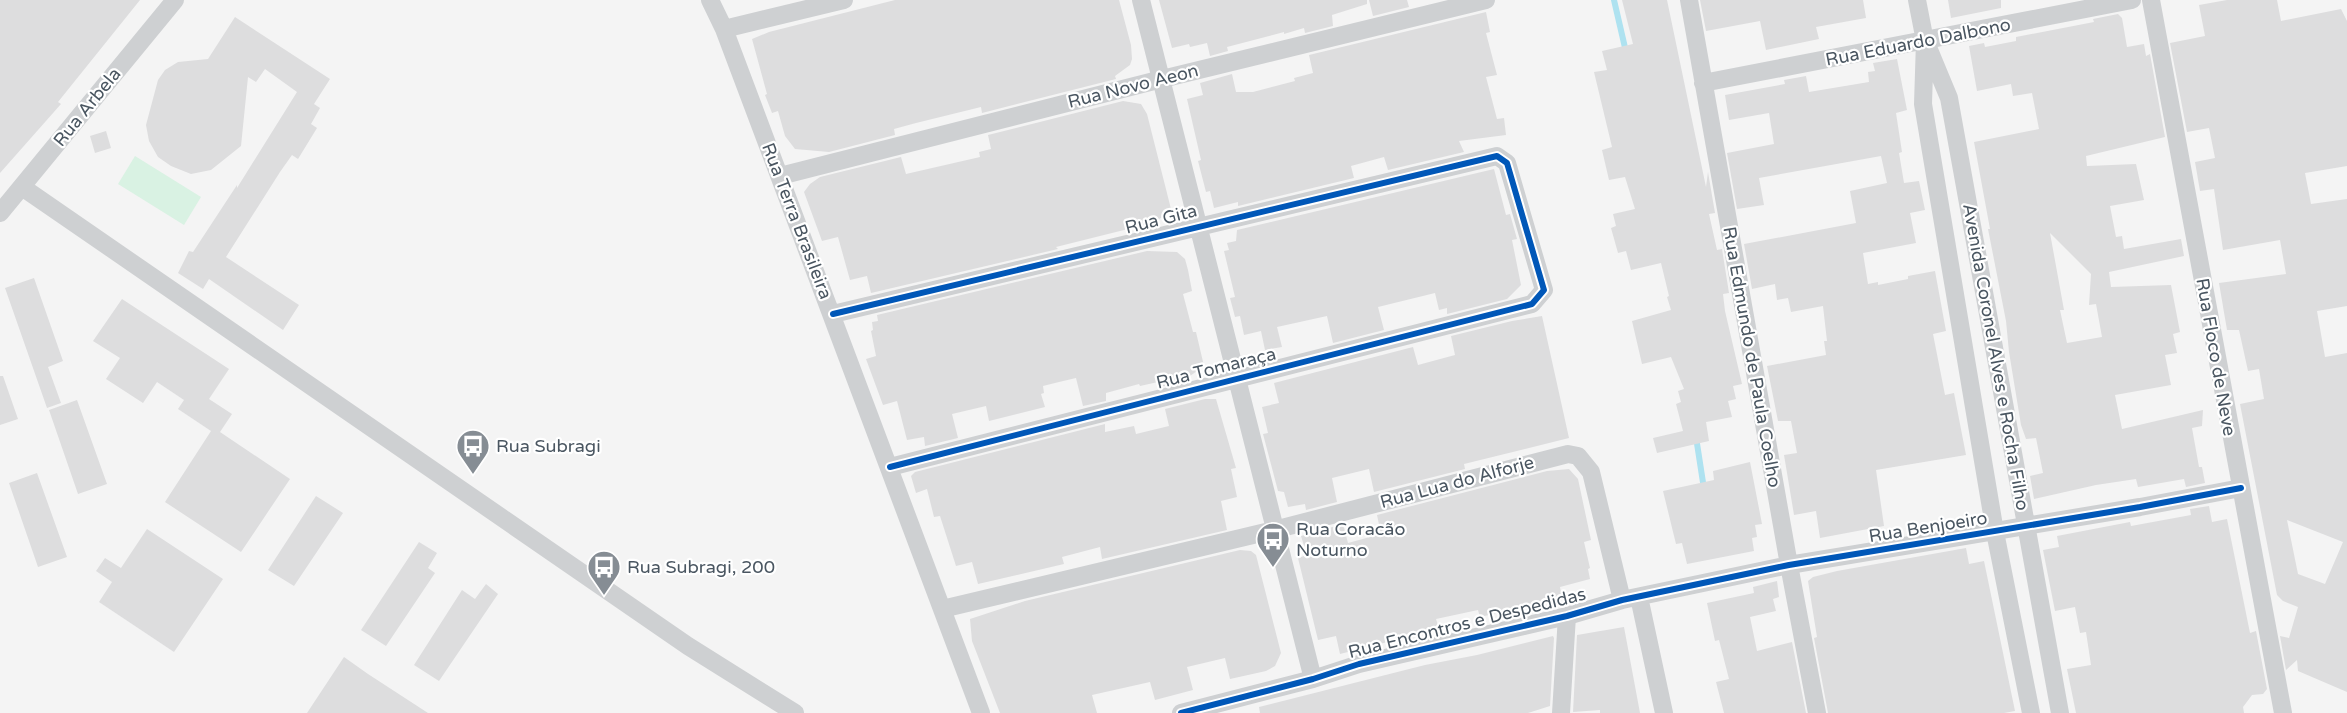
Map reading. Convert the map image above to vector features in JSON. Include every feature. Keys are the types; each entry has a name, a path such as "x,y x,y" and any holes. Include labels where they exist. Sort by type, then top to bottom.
{"street":[{"name":"Rua Arbela","path":"0,213 175,0"},
{"name":"Rua Terra Brasileira","path":"710,0 724,29 833,314 981,713"},
{"path":"724,29 843,0"},
{"path":"1141,0 1313,679"},
{"name":"Rua Novo Aeon","path":"780,176 1486,0"},
{"name":"Rua Edmundo de Paula Coelho","path":"1689,0 1817,713"},
{"name":"Avenida Coronel Alves e Rocha Filho","path":"1917,0 1925,41 1948,98 2060,713"},
{"name":"Rua Eduardo Dalbono","path":"1703,83 2132,0"},
{"name":"Rua Floco de Neve","path":"2151,0 2283,713"},
{"name":"Avenida Coronel Alves e Rocha Filho","path":"1925,41 1923,104 1995,532 2031,713"},
{"name":"Rua Gita","path":"833,314 1497,156 1504,160 1509,168 1544,290"},
{"path":"22,187 688,646 795,713"},
{"name":"Rua Tomaraça","path":"890,467 1526,306 1536,302 1544,290"},
{"name":"Rua Lua do Alforje","path":"942,609 1274,530 1568,454 1578,456 1591,472 1630,599"},
{"name":"Rua Benjoeiro","path":"1630,599 1789,565 1995,532 2241,488"},
{"path":"1630,599 1664,713"},
{"name":"Rua Encontros e Despedidas","path":"1181,713 1313,679 1359,664 1567,616 1630,599"},
{"path":"1561,713 1567,616"}],"green space":[{"path":"135,156 201,197 184,225 118,184"}],"building":[{"path":"0,0 140,0 58,102 61,104 0,173"},
{"path":"895,0 1119,0 1131,45 1132,59 1130,65 1115,76 1116,79 982,113 981,107 916,123 894,129 895,135 829,152 795,149 785,136 778,111 772,113 765,95 767,94 752,39 769,32"},
{"path":"1159,0 1367,0 1367,4 1332,15 1333,26 1305,33 1304,28 1284,34 1284,32 1227,47 1228,51 1210,56 1207,43 1172,48"},
{"path":"1369,0 1407,0 1409,7 1373,16"},
{"path":"1622,0 1667,0 1706,187 1708,172 1715,213 1709,214 1717,250 1722,249 1729,293 1723,294 1725,311 1742,384 1733,386 1736,399 1728,401 1732,417 1706,422 1709,441 1657,453 1653,438 1683,431 1676,404 1681,402 1678,391 1684,389 1671,357 1642,364 1632,321 1671,310 1667,297 1669,296 1661,263 1631,270 1626,251 1618,253 1611,228 1616,226 1613,214 1635,209 1625,177 1609,180 1602,150 1612,147 1594,72 1607,70 1602,51 1633,44"},
{"path":"1700,0 1863,0 1866,18 1816,27 1819,39 1766,50 1760,21 1706,31"},
{"path":"1948,0 2001,0 2001,8 1951,18"},
{"path":"2227,0 2277,0 2281,21 2341,9 2347,21 2347,166 2305,173 2311,204 2347,199 2347,306 2317,311 2325,357 2347,353 2347,692 2298,671 2297,660 2286,670 2280,636 2289,638 2298,607 2283,601 2277,595 2240,404 2264,399 2259,369 2248,371 2239,330 2227,330 2219,283 2286,274 2280,240 2223,250 2214,189 2200,191 2195,162 2215,158 2209,128 2187,132 2170,43 2205,36 2199,5","holes":["2287,520 2343,542 2325,584 2298,574"]},
{"path":"1486,12 1490,32 1486,33 1497,75 1486,77 1497,119 1504,118 1506,135 1459,141 1464,152 1388,170 1384,157 1351,166 1354,178 1238,206 1238,202 1214,208 1210,191 1206,192 1198,161 1201,160 1187,99 1203,95 1200,83 1232,74 1236,92 1253,92 1295,81 1294,78 1313,73 1309,55"},
{"path":"2118,14 2122,18 2127,47 2144,44 2146,56 2150,54 2165,137 2086,156 2087,166 2136,164 2144,200 2110,206 2116,237 2122,236 2124,249 2181,239 2184,256 2109,272 2111,287 2171,285 2180,332 2173,334 2177,353 2165,355 2171,385 2115,395 2122,429 2203,410 2202,426 2192,428 2199,467 2202,467 2205,483 2186,487 2184,479 2138,487 2136,479 2096,485 2034,499 2030,476 2043,473 2036,438 2026,439 2021,425 2006,321 1974,142 2039,129 2032,93 2013,96 2011,84 1977,91 1969,46 1984,43 1985,47 2016,41 2016,37 2094,22 2093,19","holes":["2050,233 2091,274 2089,305 2096,304 2102,337 2067,343 2060,310 2064,310"]},
{"path":"235,17 330,79 314,104 320,108 311,124 317,128 298,159 292,155 280,172 226,257 299,305 283,330 209,279 203,289 178,273 189,251 193,252 237,185 237,188 297,92 265,69 256,82 248,77 241,146 211,170 191,174 171,166 158,157 149,141 146,125 158,80 165,70 178,62 208,59"},
{"path":"1897,59 1907,110 1896,113 1904,183 1919,181 1925,210 1910,213 1916,243 1863,253 1868,284 1878,282 1878,285 1935,271 1946,331 1933,334 1945,395 1954,393 1966,455 1876,470 1884,526 1820,538 1816,511 1794,515 1784,455 1797,453 1791,421 1778,421 1767,366 1826,355 1824,341 1827,341 1823,306 1791,312 1788,298 1777,300 1775,284 1752,289 1744,244 1856,223 1850,191 1887,183 1881,156 1759,178 1764,205 1737,209 1727,153 1774,144 1769,113 1729,120 1725,95 1785,84 1784,80 1806,76 1809,92 1869,82 1868,72 1875,71 1873,63"},
{"path":"1123,101 1141,104 1147,114 1171,209 1168,214 1152,223 1056,247 1058,249 871,293 867,276 850,280 838,237 822,241 804,192 820,177 901,157 906,174 980,157 979,152 991,149 988,135"},
{"path":"106,131 111,148 95,153 90,136"},
{"path":"1494,169 1506,215 1510,214 1517,239 1512,240 1521,285 1507,299 1447,314 1447,308 1439,310 1435,293 1378,307 1384,330 1333,343 1327,316 1277,327 1282,347 1265,350 1261,331 1244,335 1240,316 1235,317 1230,298 1235,297 1224,251 1229,250 1227,243 1236,241 1237,230"},
{"path":"1147,251 1177,252 1185,259 1192,291 1183,294 1193,332 1196,332 1204,366 1183,381 1160,387 1158,382 1140,386 1139,384 1106,393 1106,401 1083,406 1076,378 1043,386 1044,393 1041,394 1045,407 989,421 986,406 952,414 958,438 925,446 924,437 907,440 897,401 883,405 866,359 876,356 871,331 873,330 872,322 878,321 877,315"},
{"path":"34,278 63,361 48,367 61,403 47,408 5,288"},
{"path":"122,299 229,369 209,399 232,414 220,432 290,479 241,552 165,502 211,431 178,409 184,400 157,382 143,403 106,379 120,358 93,341"},
{"path":"1542,316 1569,438 1464,464 1465,469 1374,492 1369,469 1332,478 1337,502 1306,510 1305,504 1288,507 1284,492 1278,491 1263,434 1268,433 1262,407 1279,403 1274,383 1413,347 1418,365 1455,355 1451,336"},
{"path":"0,376 3,376 18,419 0,425"},
{"path":"1205,399 1216,399 1236,468 1231,469 1237,497 1221,501 1227,530 1102,559 1100,547 1062,557 1064,564 978,584 972,562 956,566 940,516 934,517 927,489 916,493 911,476 915,472 1105,424 1105,432 1134,426 1136,434 1169,426 1165,409"},
{"path":"77,400 107,484 78,494 49,410"},
{"path":"1750,462 1762,524 1755,525 1757,537 1752,538 1754,551 1687,564 1682,543 1676,544 1663,491 1714,480 1713,471"},
{"path":"1569,469 1578,479 1591,540 1584,542 1590,579 1560,587 1562,598 1480,617 1478,610 1436,619 1439,629 1340,654 1336,636 1318,640 1298,558 1307,555 1301,536 1343,524 1348,543 1381,534 1377,515 1547,471"},
{"path":"37,473 67,557 38,567 9,483"},
{"path":"316,496 343,513 294,586 268,570"},
{"path":"2209,506 2212,522 2227,519 2250,633 2256,631 2267,689 2263,694 2252,695 2243,707 2244,713 2076,713 2067,669 2091,665 2086,632 2080,633 2075,607 2055,611 2043,550 2059,547 2057,536 2130,522 2131,526 2191,515 2190,509"},
{"path":"147,529 223,579 174,652 99,602 112,582 96,571 105,558 121,568"},
{"path":"419,542 437,553 428,568 435,573 386,646 361,630"},
{"path":"1966,548 1969,564 1984,561 2015,711 2004,713 1828,713 1814,638 1817,637 1808,581 1813,577 1837,571"},
{"path":"1240,550 1251,551 1256,555 1281,653 1275,666 1266,671 1230,679 1225,658 1187,667 1193,690 1155,700 1150,682 1092,695 1097,713 1000,713 972,641 970,619 1025,601"},
{"path":"1777,581 1779,597 1773,599 1776,611 1750,617 1757,651 1792,642 1806,713 1724,713 1716,682 1729,679 1719,640 1715,641 1707,603 1754,593 1753,587"},
{"path":"486,584 498,594 439,681 414,665 462,590 475,599"},
{"path":"1624,627 1640,713 1600,713 1600,710 1573,712 1577,635"},
{"path":"1553,636 1550,706 1528,713 1260,713 1259,707 1425,665"},
{"path":"344,657 368,674 428,713 307,713"}],"waterway":[{"path":"1614,0 1626,52"},
{"path":"1696,437 1704,489"}],"cycle path":[{"path":"833,314 1497,156 1507,163 1544,290 1532,304 890,467"},
{"path":"1181,713 1313,679 1359,664 1567,616 1622,600 1789,565 2241,488"}],"place":[{"name":"Rua Subragi","path":"473,475"},
{"name":"Rua Coracão Noturno","path":"1273,568"},
{"name":"Rua Subragi, 200","path":"604,596"}]}
